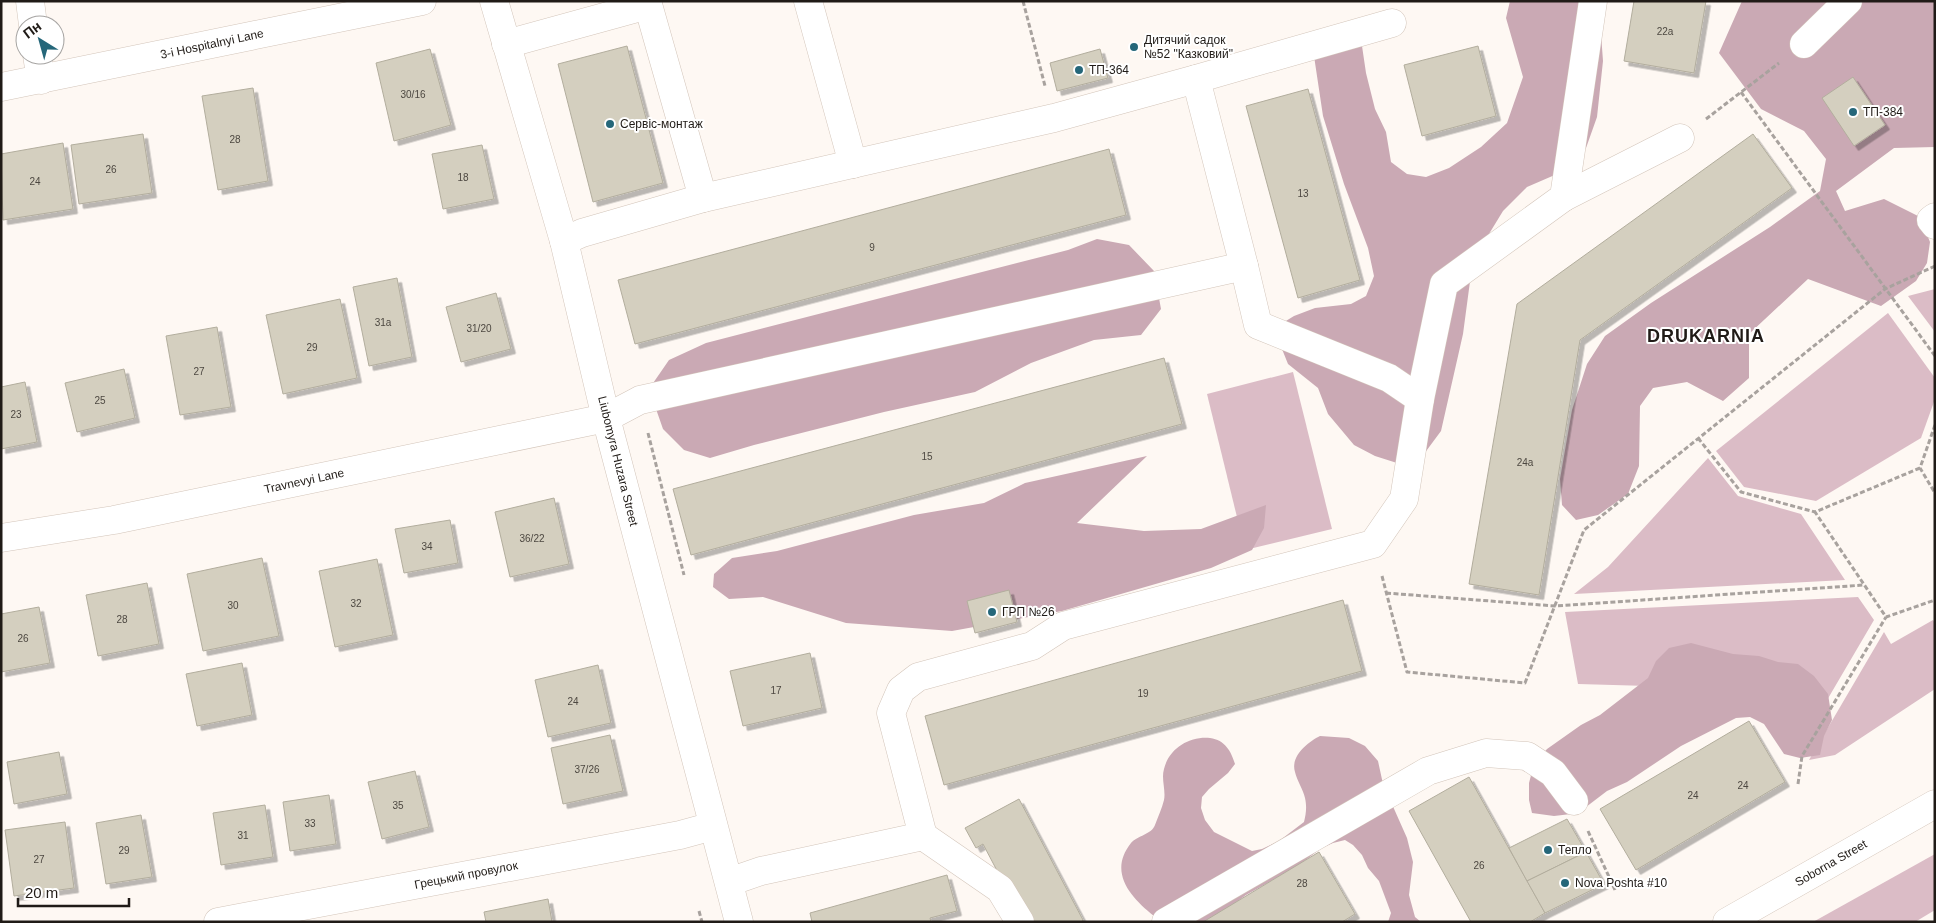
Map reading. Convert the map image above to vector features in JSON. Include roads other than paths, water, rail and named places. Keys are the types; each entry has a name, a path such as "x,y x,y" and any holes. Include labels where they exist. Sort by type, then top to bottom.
{"street":[{"path":"30,1 32,15"},
{"name":"3-i Hospitalnyi Lane","path":"1,87 39,67 422,1"},
{"name":"Liubomyra Huzara Street","path":"494,1 564,241 606,418 738,922"},
{"path":"808,1 853,164"},
{"path":"1564,198 1592,1"},
{"path":"1804,44 1848,1"},
{"path":"506,44 647,3 703,198"},
{"path":"564,241 582,233 703,198 1054,118 1392,23"},
{"path":"1196,79 1258,325 1389,378 1420,399"},
{"path":"1020,922 1000,889 923,836 891,713 901,690 918,678 1032,646 1063,626 1373,544 1404,499 1420,399 1444,284 1564,198 1680,138"},
{"path":"1935,217 1931,220 1935,225"},
{"name":"Travnevyi Lane","path":"1,538 114,520 606,418 640,400 1244,266"},
{"path":"1166,922 1428,770 1486,753 1527,756 1553,773 1574,801"},
{"name":"Soborna Street","path":"1727,922 1935,804"},
{"name":"Грецький провулок","path":"218,922 680,835 714,826"},
{"path":"729,882 761,871 923,836"}],"place":[{"name":"Дитячий садок №52 \"Казковий\"","path":"1134,47"},
{"name":"ТП-364","path":"1079,70"},
{"name":"ТП-384","path":"1853,112"},
{"name":"Сервіс-монтаж","path":"610,124"},
{"name":"ГРП №26","path":"992,612"},
{"name":"Тепло","path":"1548,850"},
{"name":"Nova Poshta #10","path":"1565,883"}],"district":[{"name":"DRUKARNIA","path":"1706,336"}]}
